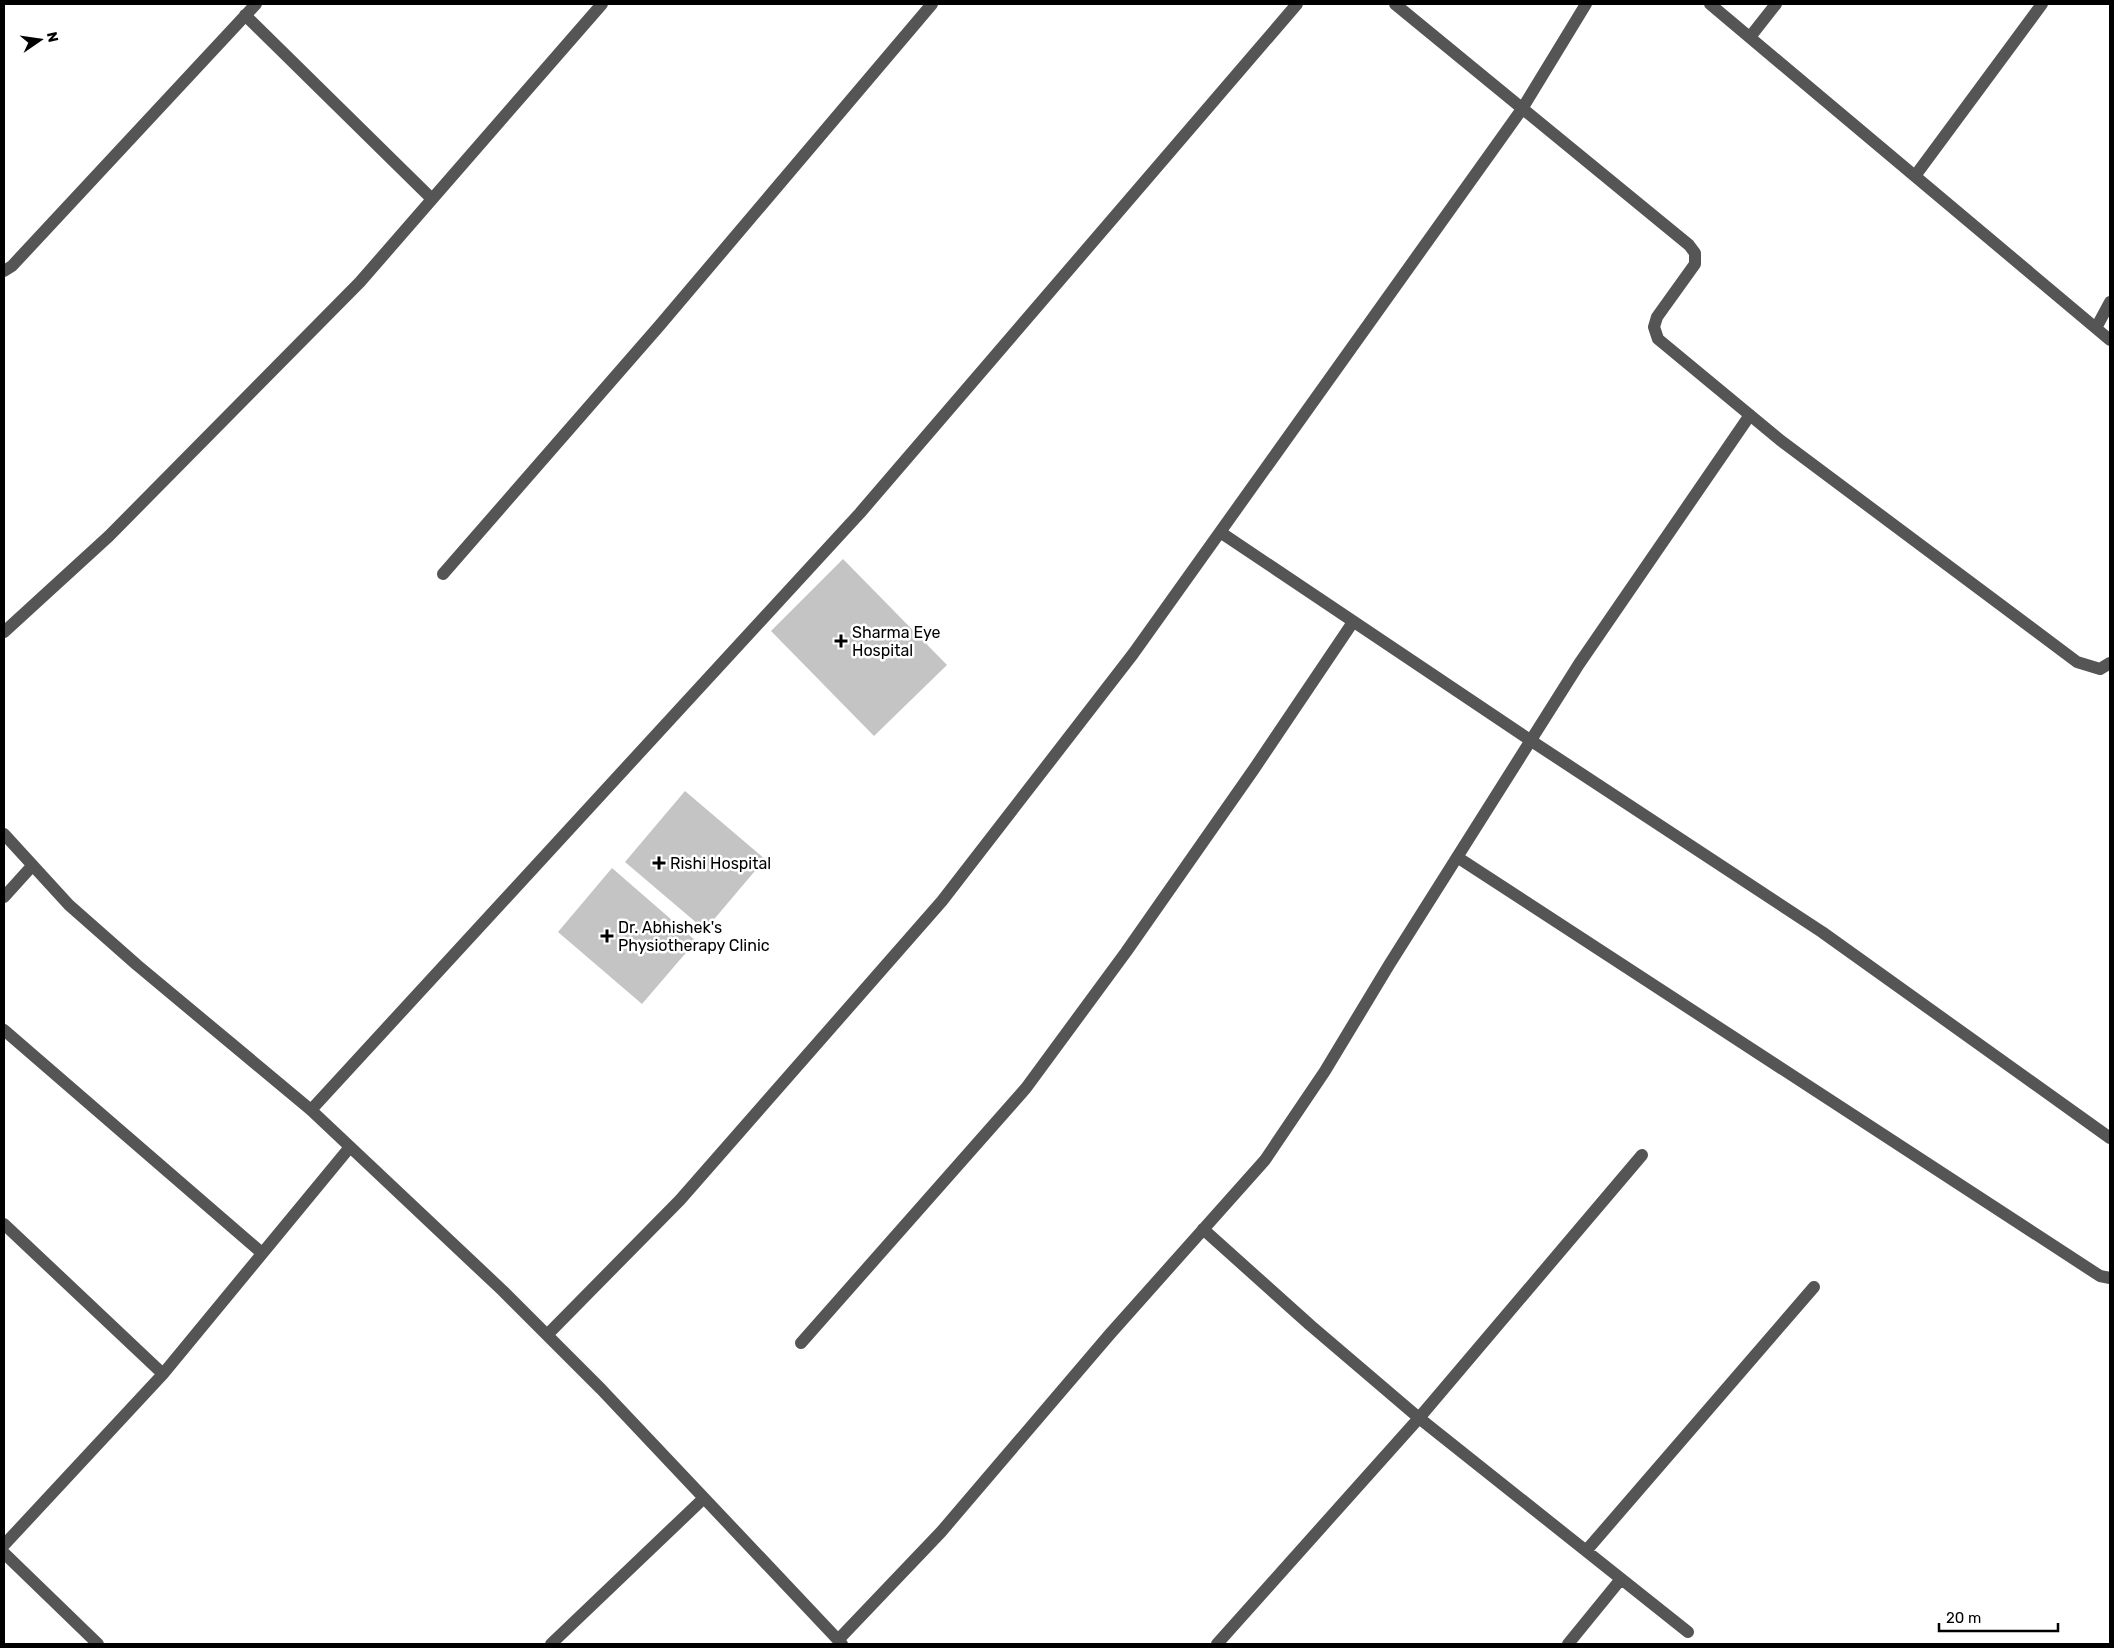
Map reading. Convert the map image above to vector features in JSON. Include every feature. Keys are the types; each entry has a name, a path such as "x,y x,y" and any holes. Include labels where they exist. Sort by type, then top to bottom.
{"street":[{"path":"4,271 12,266 256,4"},
{"path":"4,632 130,515 360,282 602,4"},
{"path":"443,574 660,325 932,4"},
{"path":"311,1110 860,513 1297,4"},
{"path":"1394,4 1690,245 1695,253 1695,264 1657,317 1654,327 1658,339 1780,440 2077,662 2100,669 2110,663"},
{"path":"547,1334 680,1200 942,901 1133,654 1522,109 1586,4"},
{"path":"1710,4 2110,340"},
{"path":"1750,37 1776,4"},
{"path":"1915,176 2042,4"},
{"path":"244,15 432,199"},
{"path":"2096,328 2110,302"},
{"path":"4,834 69,905 130,959 311,1110 547,1334 840,1642 941,1532 1110,1334 1265,1160 1325,1071 1579,664 1750,415"},
{"path":"1220,532 1530,740 1822,932 2110,1138"},
{"path":"801,1343 1026,1088 1132,944 1254,769 1353,622"},
{"path":"1457,857 2100,1276 2110,1278"},
{"path":"4,897 32,866"},
{"path":"4,1030 262,1254"},
{"path":"4,1545 162,1374 350,1146"},
{"path":"1217,1644 1419,1418 1642,1155"},
{"path":"4,1224 162,1374"},
{"path":"1203,1229 1310,1325 1419,1418 1688,1632"},
{"path":"1586,1551 1814,1287"},
{"path":"551,1644 704,1498"},
{"path":"4,1553 98,1644"},
{"path":"1568,1644 1621,1579"}],"building":[{"path":"843,559 947,665 874,736 771,631"},
{"path":"685,791 765,859 705,930 625,862"},
{"path":"612,868 696,941 642,1004 558,932"}],"place":[{"name":"Sharma Eye Hospital","path":"841,641"},
{"name":"Rishi Hospital","path":"659,863"},
{"name":"Dr. Abhishek's Physiotherapy Clinic","path":"607,936"}]}
